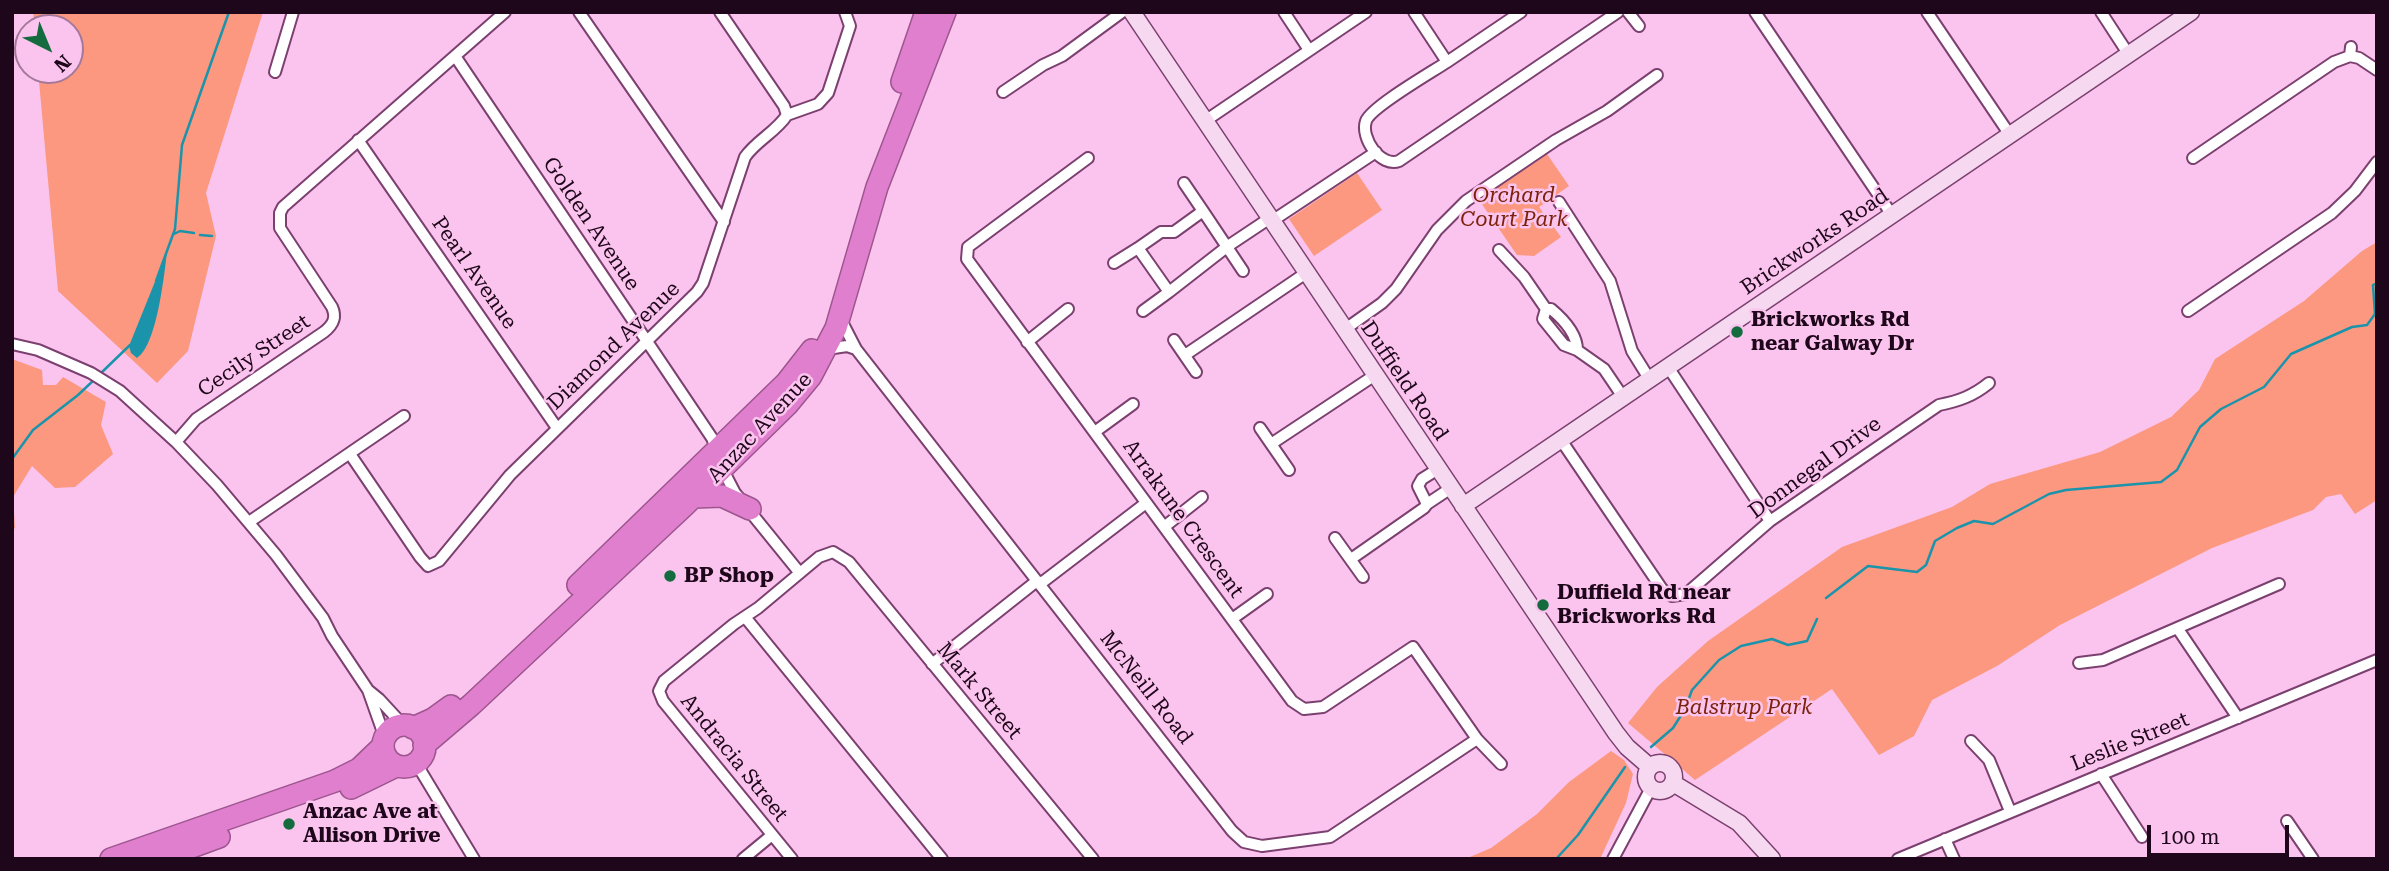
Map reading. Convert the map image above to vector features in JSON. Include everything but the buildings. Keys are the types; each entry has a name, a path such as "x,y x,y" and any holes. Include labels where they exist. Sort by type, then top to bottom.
{"highway":[{"name":"Anzac Avenue","path":"159,859 312,805 471,705 694,497 720,460 797,371 820,335 832,306 861,198 926,12"},
{"name":"Anzac Avenue","path":"410,745 440,714 801,390 827,349 840,317 877,187 945,12"},
{"path":"694,497 722,496 750,509"},
{"path":"111,859 335,781 359,769 395,727 410,745 384,754 384,742"}],"street":[{"path":"275,72 293,12"},
{"name":"Cecily Street","path":"176,442 196,419 333,324 335,318 332,307 283,233 279,221 280,213 288,202 505,12"},
{"path":"579,12 724,222"},
{"path":"720,12 784,106 787,115 818,104 828,93 850,26 845,12"},
{"path":"1003,92 1043,65 1062,56 1122,12"},
{"name":"Duffield Road","path":"1132,12 1616,733 1627,747 1650,766"},
{"path":"1284,12 1309,50"},
{"path":"1205,121 1366,12"},
{"path":"1414,12 1447,62"},
{"path":"1521,12 1370,115 1365,129 1376,152 1385,162 1399,161 1618,12"},
{"path":"1628,12 1639,26"},
{"path":"1755,12 1892,215"},
{"path":"1927,12 2010,135"},
{"path":"2101,12 2129,55"},
{"name":"Brickworks Road","path":"1463,506 2191,12"},
{"path":"2193,158 2350,52 2377,70"},
{"name":"Golden Avenue","path":"455,56 712,438 735,493 799,572"},
{"path":"1345,330 1382,303 1396,289 1437,230 1466,201 1556,140 1607,111 1657,75"},
{"name":"Diamond Avenue","path":"350,454 428,566 439,562 510,475 697,292 703,283 745,157 752,147 779,127 787,115"},
{"name":"Pearl Avenue","path":"358,140 557,428"},
{"path":"1143,311 1228,246 1376,152"},
{"name":"Arrakune Crescent","path":"1088,158 968,247 967,260 1096,431 1292,701 1304,709 1323,707 1412,647 1478,739 1501,764"},
{"path":"2188,311 2332,213 2355,191 2377,162"},
{"path":"1184,183 1243,271"},
{"path":"1559,202 1610,281 1632,351 1650,380"},
{"path":"1114,263 1161,232 1174,232 1203,211"},
{"path":"1138,248 1169,292"},
{"path":"1499,250 1524,277 1546,309 1551,309 1561,318 1576,338 1577,350 1604,369 1621,399"},
{"path":"1185,355 1306,273"},
{"path":"1027,342 1068,309"},
{"name":"McNeill Road","path":"840,317 856,349 1232,831 1244,842 1272,846 1330,837 1478,739"},
{"path":"1174,340 1196,372"},
{"path":"12,344 64,360 120,391 176,442 217,485 276,555 323,618 368,690 384,742"},
{"path":"827,349 847,346 856,349"},
{"path":"1668,367 1770,521"},
{"path":"1271,444 1375,374"},
{"name":"Donnegal Drive","path":"1561,440 1662,589 1672,596 1686,594 1770,521 1939,405 1975,395 1989,383"},
{"path":"1096,431 1133,404"},
{"path":"249,522 404,416"},
{"path":"1260,428 1289,470"},
{"path":"1427,504 1418,486 1422,479 1438,469"},
{"path":"1351,559 1451,488"},
{"path":"1164,527 1202,497"},
{"path":"932,664 1032,584 1044,581 1146,503"},
{"path":"1335,538 1363,577"},
{"name":"Andracia Street","path":"792,859 663,701 659,691 664,681 799,572 819,557 833,552"},
{"name":"Mark Street","path":"833,552 849,562 1093,859"},
{"path":"2079,663 2104,660 2279,584"},
{"path":"1232,619 1267,594"},
{"path":"746,617 942,859"},
{"path":"2178,629 2238,718"},
{"name":"Leslie Street","path":"1898,859 2377,660"},
{"path":"368,690 379,699 410,745 474,859"},
{"path":"1971,741 1989,760 2010,811"},
{"path":"1651,788 1646,778 1650,766 1657,762 1667,764 1674,772 1674,783"},
{"path":"2101,774 2142,837"},
{"path":"1651,788 1664,791 1674,783"},
{"path":"1674,783 1739,824 1772,859"},
{"path":"1613,859 1651,788"},
{"path":"2287,821 2313,859"},
{"path":"743,859 772,835"},
{"path":"1945,839 1954,859"}],"green space":[{"path":"263,12 206,193 216,236 188,351 157,383 58,291 39,84 84,84 84,14 33,14"},
{"name":"Orchard Court Park","path":"1547,154 1569,186 1539,207 1561,237 1534,256 1517,255 1479,200"},
{"path":"1357,173 1382,210 1314,256 1289,219"},
{"name":"Balstrup Park","path":"2377,242 2377,500 2355,514 2341,494 2326,497 2313,510 2212,548 2060,625 1997,666 1932,700 1914,736 1879,755 1832,689 1695,780 1628,723 1657,687 1708,641 1842,547 1952,507 1990,484 2100,452 2171,417 2199,390 2215,359 2304,301 2362,251"},
{"path":"12,359 42,370 43,385 56,385 63,377 106,402 101,425 113,454 75,487 55,488 32,466 13,497 15,528 12,530"},
{"path":"1611,751 1624,760 1633,774 1626,803 1600,859 1465,859 1491,848 1537,814 1569,782"}],"water":[{"path":"167,252 154,325 144,351 137,358 131,353 129,346"}],"waterway":[{"path":"156,281 175,229 182,145 229,12"},
{"path":"174,234 180,231 194,233"},
{"path":"200,235 212,236"},
{"path":"1826,598 1868,566 1917,572 1926,565 1935,541 1974,521 1993,524 2049,494 2066,490 2161,482 2177,470 2200,427 2221,409 2264,387 2291,354 2352,327 2367,325 2375,314 2373,285 2377,283"},
{"path":"100,374 130,345"},
{"path":"12,459 33,430 95,379"},
{"path":"1651,747 1673,728 1685,709 1692,690 1719,660 1741,646 1772,639 1788,645 1807,641 1817,619"},
{"path":"1556,859 1578,835 1625,767"}],"place":[{"name":"Brickworks Rd near Galway Dr","path":"1737,332"},
{"name":"BP Shop","path":"670,576"},
{"name":"Duffield Rd near Brickworks Rd","path":"1543,605"},
{"name":"Anzac Ave at Allison Drive","path":"289,824"}]}
